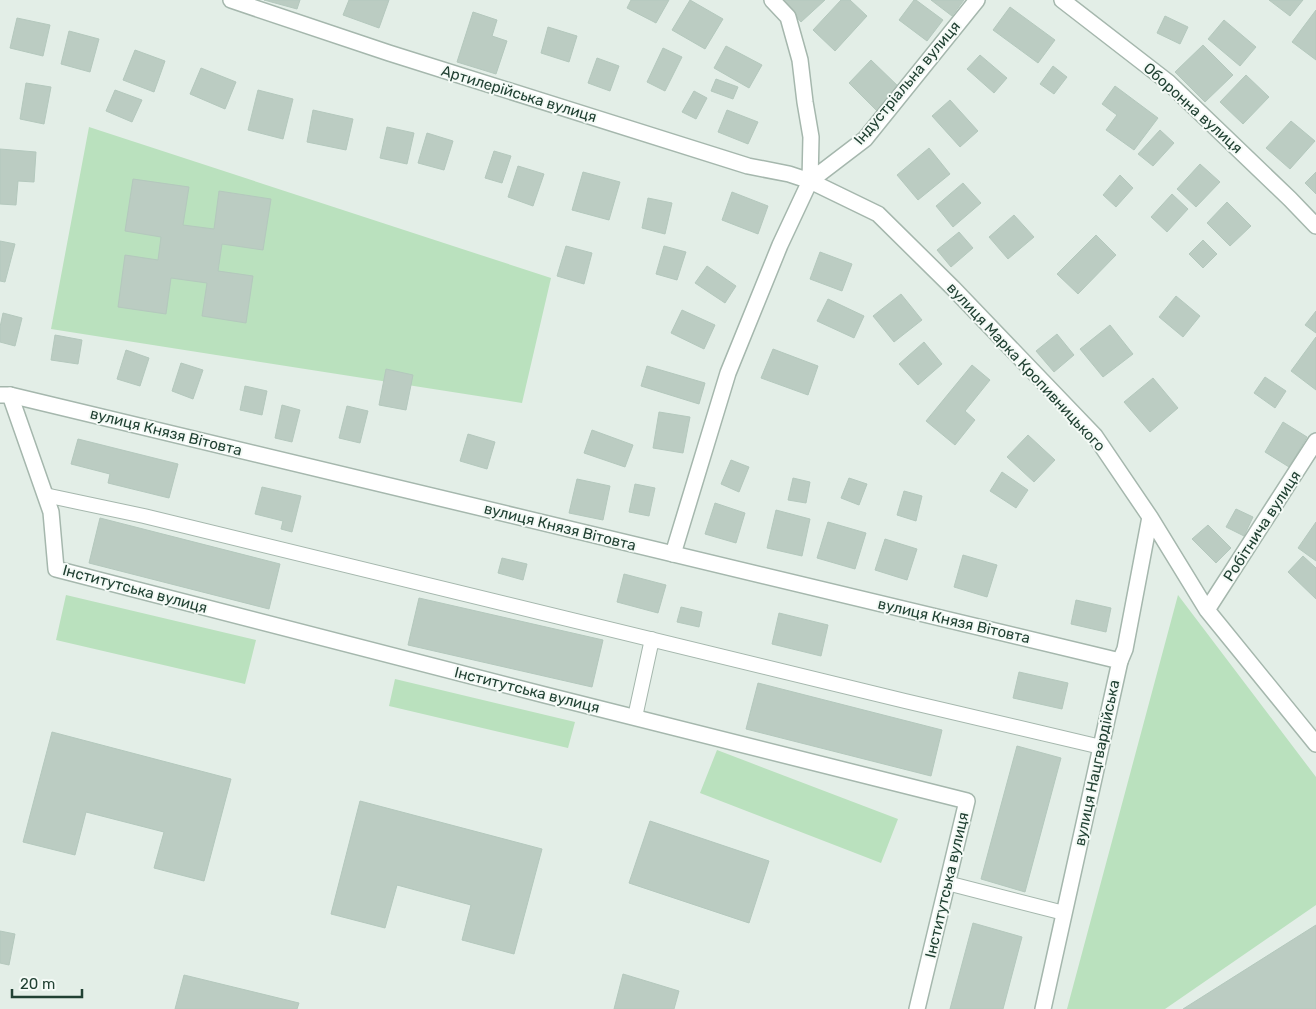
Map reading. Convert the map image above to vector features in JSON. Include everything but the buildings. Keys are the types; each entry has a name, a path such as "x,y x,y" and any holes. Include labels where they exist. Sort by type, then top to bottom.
{"street":[{"name":"Артилерійська вулиця","path":"230,0 389,53 738,163 789,174 810,181"},
{"path":"673,554 728,373 780,245 810,181 811,137 800,60 788,17 772,0"},
{"name":"Індустріальна вулиця","path":"810,181 865,139 977,0"},
{"name":"Оборонна вулиця","path":"1062,0 1168,82 1316,226"},
{"name":"вулиця Марка Кропивницького","path":"810,181 878,214 953,288 1095,436 1150,517 1207,610 1316,744"},
{"name":"вулиця Князя Вітовта","path":"5,395 1120,661"},
{"name":"Інститутська вулиця","path":"5,395 51,512 56,569 967,801 917,1009"},
{"name":"Робітнича вулиця","path":"1207,610 1316,441"},
{"name":"вулиця Нацгвардійська","path":"1043,1009 1120,661 1125,649 1150,517"}],"lane":[{"path":"45,495 144,516 1101,747"},
{"path":"635,717 652,639"},
{"path":"947,883 1064,913"}],"green space":[{"path":"89,127 551,278 522,403 51,329"},
{"path":"66,595 256,640 245,684 56,640"},
{"path":"1178,595 1316,777 1316,905 1165,1009 1067,1009"},
{"path":"395,679 575,722 568,748 389,706"},
{"path":"717,750 898,819 881,863 700,793"}]}
